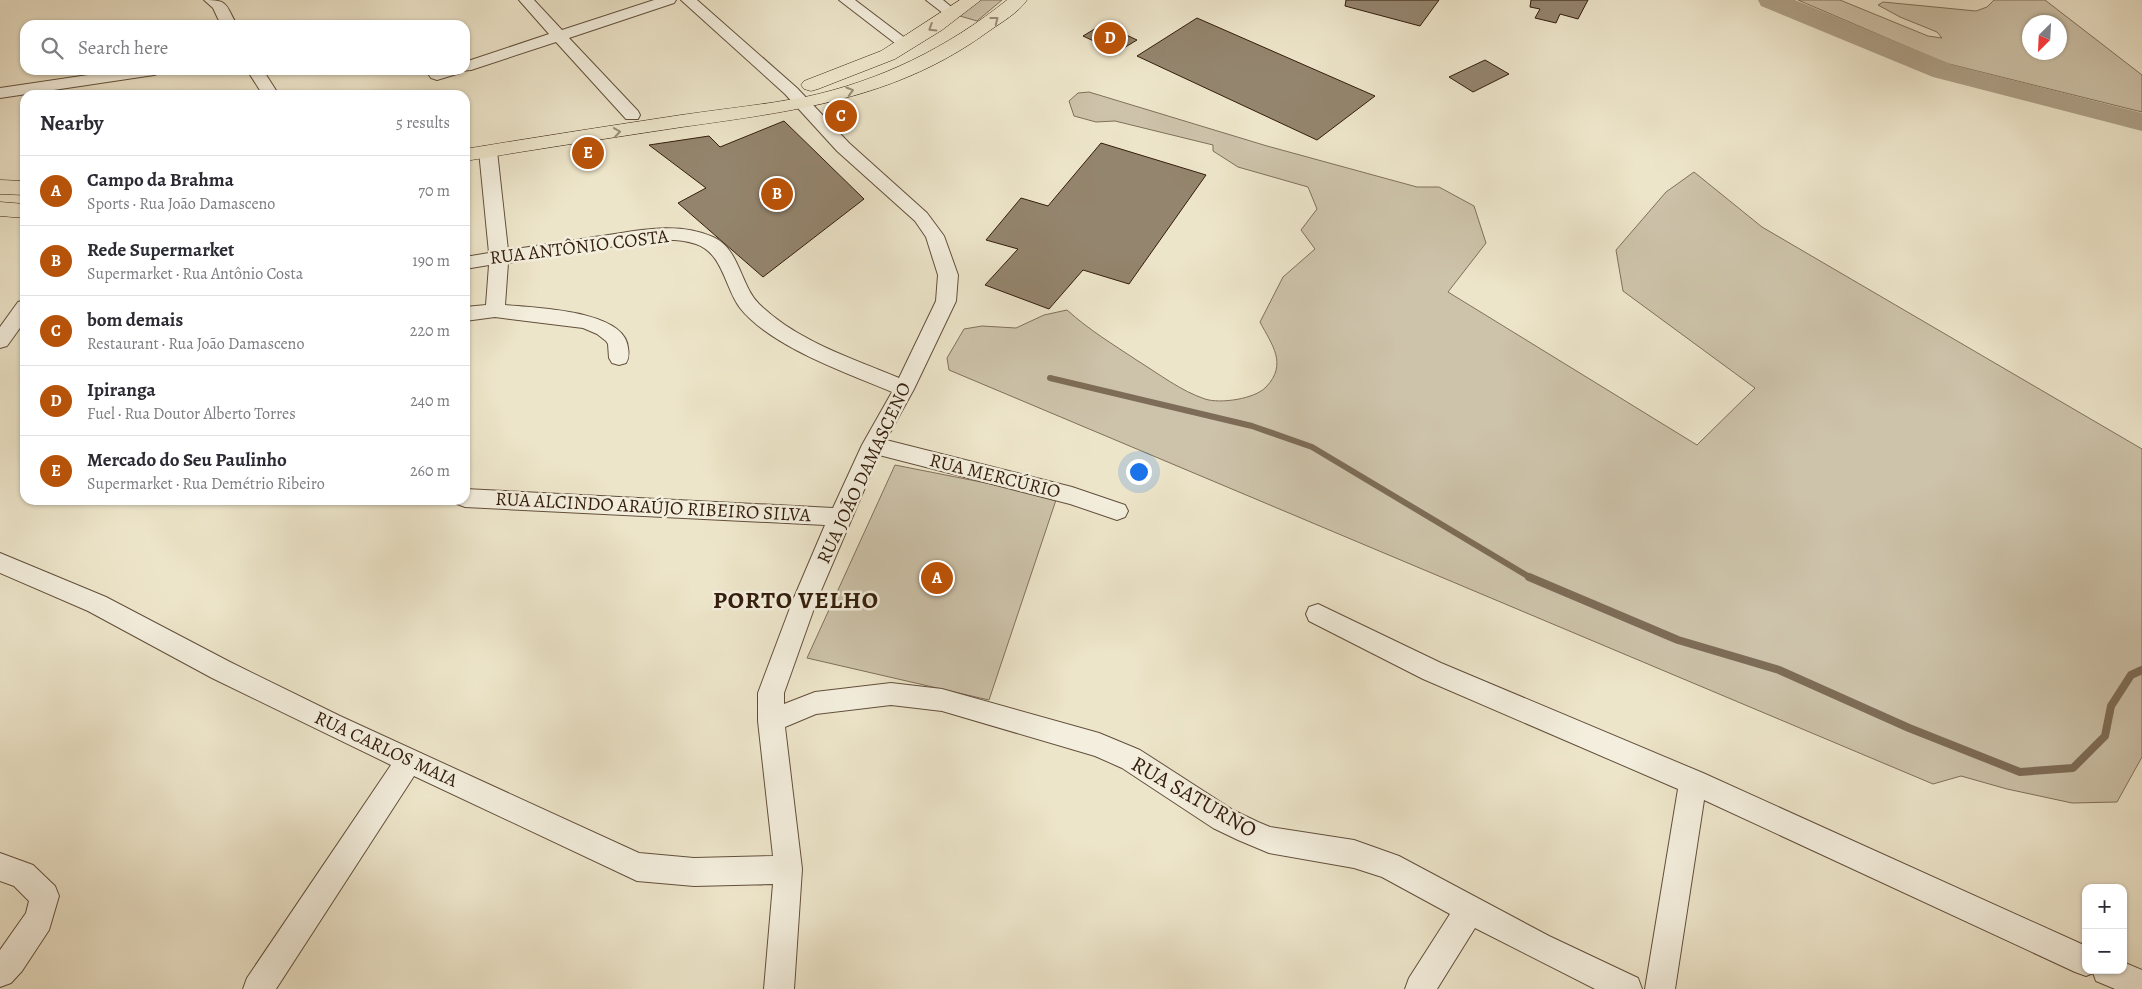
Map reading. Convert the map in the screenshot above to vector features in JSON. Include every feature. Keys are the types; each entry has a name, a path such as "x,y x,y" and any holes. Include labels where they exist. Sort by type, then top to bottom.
{"main road":[{"path":"470,154 763,110 797,97 888,55 972,0"},
{"path":"470,141 771,97 823,99 875,84 922,64 964,41 997,19 1018,0"},
{"path":"0,187 20,188"},
{"path":"0,209 20,210"}],"street":[{"path":"211,0 219,6 226,20"},
{"path":"526,0 632,116"},
{"path":"470,64 669,0"},
{"name":"RUA JOÃO DAMASCENO","path":"688,0 797,97 844,147 921,217 935,236 948,275 946,300 904,389 873,445 840,517 805,600 771,693 771,721 783,812 788,869 779,989"},
{"path":"846,0 905,44"},
{"path":"933,0 953,14"},
{"path":"20,90 121,75"},
{"path":"258,75 268,90"},
{"path":"0,93 20,90"},
{"path":"488,151 499,257 495,310"},
{"name":"RUA ANTÔNIO COSTA","path":"470,262 649,235 678,235 699,238 720,250 746,303 766,320 786,334 835,359 904,389"},
{"path":"470,313 495,310 586,322 604,329 618,343 618,358"},
{"path":"0,341 20,314"},
{"name":"RUA MERCÚRIO","path":"873,445 1072,496 1117,511"},
{"name":"RUA ALCINDO ARAÚJO RIBEIRO SILVA","path":"470,498 599,506 732,510 840,517"},
{"name":"RUA CARLOS MAIA","path":"0,563 97,604 221,670 410,761 638,867 672,872 710,873 788,869"},
{"path":"1318,614 1432,671 1693,782 2082,959"},
{"name":"RUA SATURNO","path":"771,721 815,704 891,694 942,700 1099,745 1131,759 1223,819 1248,831 1269,840 1354,854 1397,870 1627,989"},
{"path":"258,989 410,761"},
{"path":"1660,989 1693,782"},
{"path":"0,866 23,875 45,896 40,920 6,966"},
{"path":"1420,989 1470,909"},
{"path":"2116,974 2142,986"}],"shaded area":[{"path":"977,0 1002,0 977,21 960,16"},
{"path":"1798,0 1840,0 1928,36 1942,38 1937,32 1900,17 1878,5 1883,2 1976,11 1987,7 1994,0 2045,0 2064,15 2022,15 2022,60 2067,60 2067,17 2142,75 2142,112 1945,63"},
{"path":"1089,92 1267,146 1417,187 1439,187 1474,206 1486,243 1448,292 1697,445 1755,388 1623,291 1616,250 1666,192 1694,172 1762,227 2142,449 2142,757 2117,802 2072,803 2007,789 1961,776 1933,784 949,370 947,358 964,329 982,326 1016,328 1044,315 1067,310 1102,337 1162,377 1187,392 1205,399 1228,401 1254,395 1266,387 1273,379 1277,362 1276,354 1260,322 1283,277 1315,249 1301,230 1317,209 1308,187 1238,167 1213,151 1213,145 1115,121 1096,122 1074,116 1069,101 1078,93"},
{"path":"895,465 1057,497 989,700 807,658"}],"building":[{"path":"1346,0 1439,0 1420,26 1345,6"},
{"path":"1531,0 1588,0 1578,19 1560,14 1556,23 1535,18 1540,9 1530,7"},
{"path":"1197,18 1375,96 1317,140 1137,56"},
{"path":"1103,24 1137,40 1117,52 1083,36"},
{"path":"1485,60 1509,74 1473,92 1449,77"},
{"path":"784,121 864,199 763,277 678,203 706,188 649,145 709,136 720,147"},
{"path":"1101,143 1206,175 1129,284 1083,270 1049,309 985,285 1018,249 986,240 1021,198 1048,206"}],"waterway":[{"path":"1771,0 1943,71 2142,122"},
{"path":"1050,378 1252,426 1312,447 1530,577"},
{"path":"1530,577 1678,640 1779,670 1909,728 2020,772 2073,768 2105,736 2111,706 2131,675 2142,670"}],"place":[{"name":"Ipiranga","path":"1110,38"},
{"name":"bom demais","path":"841,116"},
{"name":"Mercado do Seu Paulinho","path":"588,153"},
{"name":"Rede Supermarket","path":"777,194"},
{"name":"Campo da Brahma","path":"937,578"}],"district":[{"name":"PORTO VELHO","path":"796,600"}]}
